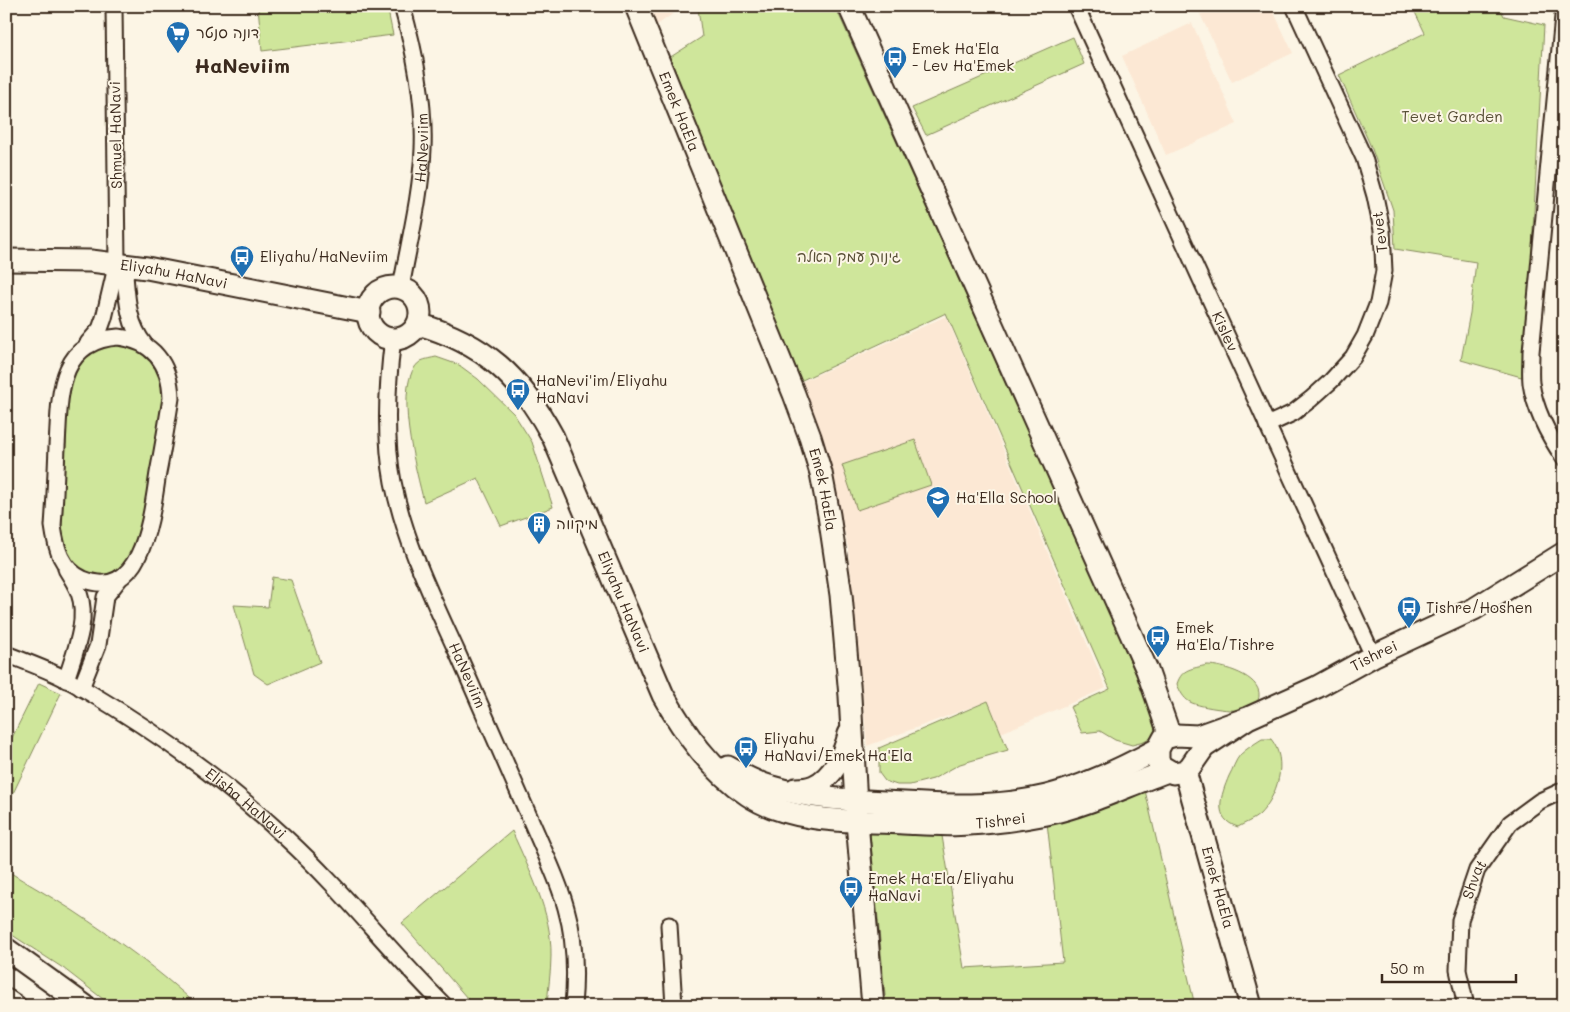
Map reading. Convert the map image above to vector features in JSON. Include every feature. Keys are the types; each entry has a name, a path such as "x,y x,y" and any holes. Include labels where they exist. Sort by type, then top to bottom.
{"street":[{"name":"Shmuel HaNavi","path":"114,6 120,264"},
{"name":"HaNeviim","path":"401,288 415,212 423,149 420,87 402,6"},
{"name":"Emek HaEla","path":"636,6 738,255 813,446 820,473 837,564 846,639 857,811 873,1006"},
{"path":"849,6 1147,670 1170,740 1158,761 1161,766 1182,768 1195,749 1192,743 1170,740"},
{"name":"Kislev","path":"1076,6 1373,656"},
{"name":"Tevet","path":"1267,425 1293,413 1311,399 1353,357 1365,336 1378,303 1384,271 1380,221 1364,158 1294,6"},
{"path":"1564,6 1531,352 1531,384 1537,409 1564,458"},
{"name":"Eliyahu HaNavi","path":"6,260 120,264 369,312"},
{"path":"81,688 98,645 105,597 133,565 141,552 150,526 171,398 171,383 165,367 156,354 137,335 129,314 120,264"},
{"path":"66,680 77,644 82,606 79,592 56,547 54,526 60,396 65,373 71,362 100,329 120,264"},
{"path":"393,287 401,288 418,302 420,317 418,324 408,335 393,338 378,333 373,327 369,312 370,304 379,292 393,287"},
{"name":"Eliyahu HaNavi","path":"418,324 478,349 518,383 539,412 553,437 663,695 680,725 700,752 728,779 750,796 776,809 803,816 825,818 857,811"},
{"path":"84,348 90,343 103,338 118,337 131,339 145,345"},
{"name":"HaNeviim","path":"393,338 387,397 388,438 392,479 399,510 425,582 550,864 566,909 573,949 573,1006"},
{"path":"1546,428 1557,444 1564,449"},
{"name":"Tishrei","path":"857,811 967,806 1025,801 1048,796 1101,777 1135,762 1170,740 1198,736 1248,718 1316,687 1373,656 1474,609 1559,555"},
{"path":"64,563 71,572 91,582 103,583 114,580 124,574"},
{"name":"Elisha HaNavi","path":"6,654 81,688 170,744 225,786 286,838 325,877 444,1006"},
{"name":"Tishrei","path":"857,811 967,824 1046,814 1108,795 1143,779 1182,768 1204,747 1248,718"},
{"path":"786,790 808,788 825,778 842,755 852,721"},
{"name":"Eliyahu HaNavi","path":"690,738 724,764 748,778 772,787 809,795 857,811"},
{"name":"Emek HaEla","path":"1182,768 1250,1006"},
{"name":"Shvat","path":"1466,1006 1458,970 1460,920 1477,870 1510,822 1540,801 1564,790"},
{"path":"825,818 848,831 860,847"},
{"path":"669,925 674,1006"},
{"path":"6,948 85,1006"},
{"path":"6,1000 16,1006"}],"shaded area":[{"path":"650,6 684,6 657,25"},
{"path":"1217,6 1271,6 1293,53 1232,82 1200,14"},
{"path":"1192,23 1237,124 1166,155 1122,56"},
{"path":"1564,251 1564,341 1556,341"},
{"name":"Ha'Ella School","path":"946,316 1106,688 1001,733 988,701 867,746 848,548 836,489 824,444 801,382"}],"green space":[{"path":"258,6 387,6 393,35 262,51"},
{"name":"גינות עמק האלה","path":"700,6 835,6 1101,594 1149,705 1156,735 1144,742 1132,745 1115,740 1100,731 1082,733 1070,707 1110,689 946,313 800,381 669,58 702,37 698,8"},
{"name":"Tevet Garden","path":"1412,6 1499,6 1504,16 1544,25 1525,378 1461,360 1470,313 1476,262 1395,249 1393,210 1372,149 1339,75 1425,33"},
{"path":"1073,37 1084,64 926,135 912,108"},
{"path":"118,345 138,351 151,362 160,378 163,398 145,505 135,543 127,559 116,570 103,575 85,571 74,563 67,552 63,539 67,404 70,384 82,361 95,351"},
{"path":"436,357 459,365 478,379 514,414 532,442 553,507 501,526 478,478 424,502 412,450 407,407 408,387 412,371 421,361"},
{"path":"915,440 931,485 857,510 842,465"},
{"path":"272,577 291,580 320,662 268,684 254,674 234,605 268,607"},
{"path":"1207,665 1222,667 1247,677 1258,689 1258,701 1246,710 1221,709 1190,702 1182,694 1177,684 1179,679 1188,670"},
{"path":"39,683 61,693 6,808 6,750"},
{"path":"988,701 1008,750 960,764 933,779 910,785 897,785 885,781 879,773 879,748"},
{"path":"1262,739 1271,739 1279,758 1280,768 1275,789 1271,799 1259,815 1238,827 1224,818 1221,798 1238,757"},
{"path":"1144,786 1195,1006 886,1006 869,822 941,830 964,968 1063,962 1046,814"},
{"path":"512,831 532,876 548,923 551,968 547,1006 474,1006 402,923"},
{"path":"6,870 105,932 153,967 198,1006 112,1006 63,968 6,931"}],"place":[{"name":"דונה סנטר","path":"178,54"},
{"name":"Emek Ha'Ela - Lev Ha'Emek","path":"895,79"},
{"name":"Eliyahu/HaNeviim","path":"242,278"},
{"name":"HaNevi'im/Eliyahu HaNavi","path":"518,411"},
{"name":"Ha'Ella School","path":"938,519"},
{"name":"מיקווה","path":"539,545"},
{"name":"Tishre/Hoshen","path":"1409,629"},
{"name":"Emek Ha'Ela/Tishre","path":"1158,658"},
{"name":"Eliyahu HaNavi/Emek Ha'Ela","path":"746,769"},
{"name":"Emek Ha'Ela/Eliyahu HaNavi","path":"851,909"}],"district":[{"name":"HaNeviim","path":"242,66"}]}
